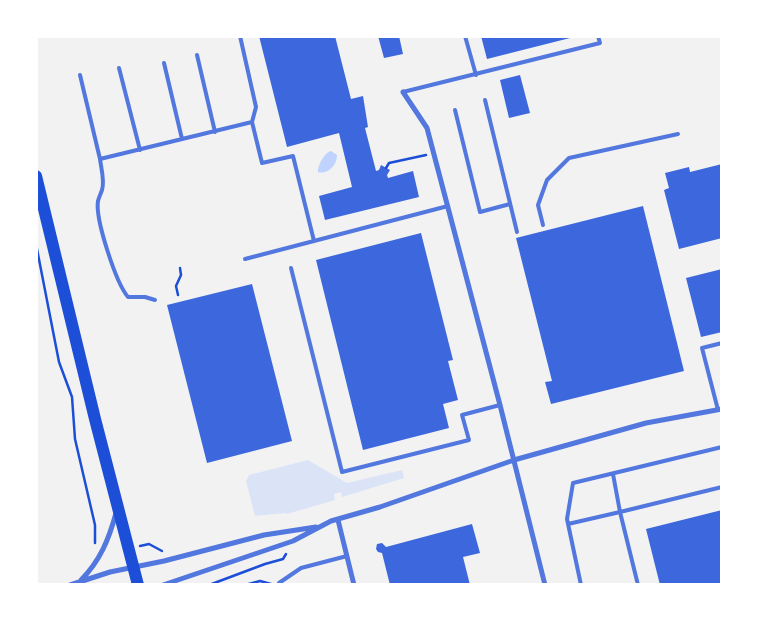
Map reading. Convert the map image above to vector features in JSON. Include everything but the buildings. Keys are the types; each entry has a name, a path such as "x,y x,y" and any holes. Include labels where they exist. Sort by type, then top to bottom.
{"main road":[{"path":"36,176 39,196 138,585"}],"street":[{"path":"403,92 427,128 545,585"},
{"path":"163,585 293,541 321,526 514,460 620,429 720,410"},
{"path":"79,582 93,567 102,553 110,535 118,506"},
{"path":"338,520 354,585"},
{"path":"70,585 110,572 264,535 321,526"},
{"path":"183,585 188,577"}],"lane":[{"path":"240,36 256,107 252,122 262,163 293,156 314,241"},
{"path":"465,36 476,75"},
{"path":"403,92 600,43 598,36"},
{"path":"197,55 215,132"},
{"path":"164,63 182,139"},
{"path":"119,68 140,150"},
{"path":"80,75 100,159 103,188 98,201 99,219 108,252 122,290 128,297 145,297 155,300"},
{"path":"485,100 517,232"},
{"path":"455,110 480,212 510,204"},
{"path":"100,159 252,122"},
{"path":"543,225 538,205 547,180 570,158 678,134"},
{"path":"245,259 448,206"},
{"path":"291,268 342,472 469,440 462,414 500,405"},
{"path":"720,410 702,348 722,343"},
{"path":"581,585 567,519 573,483 722,447"},
{"path":"613,474 620,512 638,585"},
{"path":"568,524 722,487"},
{"path":"279,583 302,568 347,556"}],"path":[{"path":"386,168 388,163 434,153"},
{"path":"36,244 59,362 72,397 75,439 95,525 95,547 102,553"},
{"path":"178,295 176,286 181,275 180,268"},
{"path":"209,585 283,559 293,541"},
{"path":"246,585 260,581 271,585"},
{"path":"217,582 220,585"}],"shaded area":[{"path":"308,460 347,483 402,470 404,478 342,497 341,492 334,494 335,500 287,514 255,516 246,481 249,475"}],"water":[{"path":"331,151 337,155 334,166 328,171 318,172 322,160"}]}
